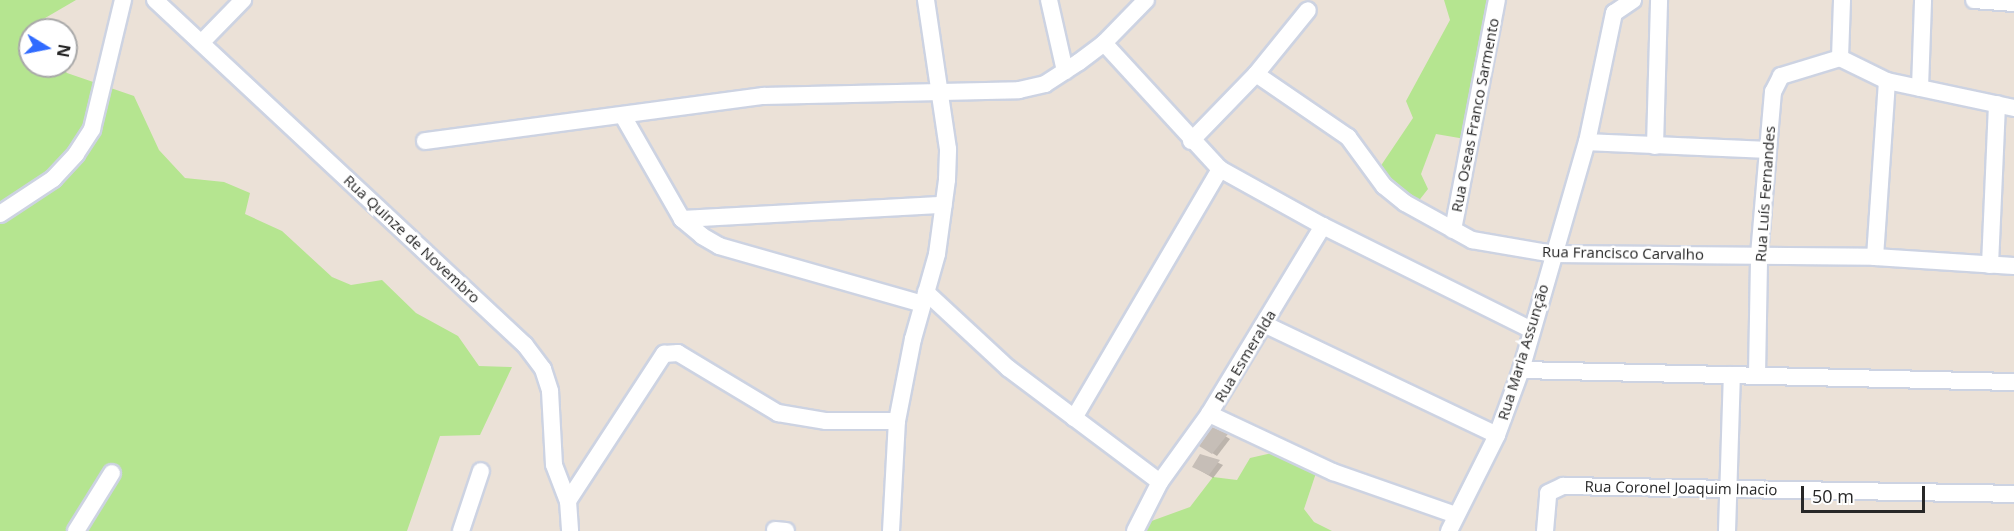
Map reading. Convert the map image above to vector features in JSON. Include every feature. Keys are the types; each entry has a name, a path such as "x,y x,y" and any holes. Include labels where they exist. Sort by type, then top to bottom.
{"street":[{"path":"0,214 53,179 76,154 92,129 123,0"},
{"name":"Rua Quinze de Novembro","path":"155,0 525,345 543,369 550,391 554,465 568,501 570,531"},
{"path":"202,42 243,0"},
{"path":"891,531 897,421 924,298 937,254 944,205 948,149 926,0"},
{"path":"1049,0 1065,71"},
{"path":"425,141 763,96 1019,90 1045,84 1104,44 1146,0"},
{"name":"Rua Oseas Franco Sarmento","path":"1453,230 1497,0"},
{"name":"Rua Maria Assunção","path":"1449,531 1497,435 1521,370 1587,142 1614,6 1633,0"},
{"path":"1655,146 1659,0"},
{"path":"1842,0 1840,58 1887,81 2006,106 1990,265"},
{"path":"1920,88 1923,0"},
{"path":"1974,0 2014,3"},
{"path":"1191,141 1256,74 1308,10"},
{"path":"1104,44 1220,170 1323,226 1532,330"},
{"name":"Rua Luís Fernandes","path":"1757,375 1759,255 1773,92 1781,76 1840,58"},
{"name":"Rua Francisco Carvalho","path":"1256,74 1348,137 1384,186 1405,203 1453,230 1482,243 1553,254 1875,256 2014,266"},
{"path":"1875,256 1887,81"},
{"path":"623,116 682,219 719,246 924,298 1008,368 1160,482"},
{"path":"1587,142 1767,150"},
{"path":"1074,418 1220,170"},
{"path":"682,219 944,205"},
{"name":"Rua Esmeralda","path":"1135,531 1160,482 1209,414 1323,226"},
{"path":"1264,324 1497,435"},
{"path":"568,501 664,354 678,353 778,413 826,421 897,421"},
{"path":"1521,370 2014,382"},
{"path":"1727,531 1732,375"},
{"path":"1209,414 1333,472 1456,515"},
{"path":"460,531 481,471"},
{"path":"76,531 111,473"},
{"name":"Rua Coronel Joaquim Inacio","path":"1545,531 1548,493 1563,486 1728,487 2014,494"},
{"path":"775,530 786,531"}],"green space":[{"path":"0,0 76,0 45,18 18,18 18,78 78,77 134,96 159,150 185,178 224,182 250,193 245,214 282,231 332,277 351,285 382,280 416,313 458,336 479,366 512,367 480,435 440,436 407,531 0,531"},
{"path":"1444,0 1493,0 1471,140 1436,134 1421,174 1428,189 1417,203 1380,167 1413,118 1406,101 1450,20"},
{"path":"1277,452 1316,473 1304,509 1314,522 1332,531 1147,531 1146,523 1190,507 1213,477 1237,480 1250,458"}],"building":[{"path":"1212,427 1228,434 1212,454 1199,446"},
{"path":"1200,454 1220,460 1209,475 1192,467"}]}
